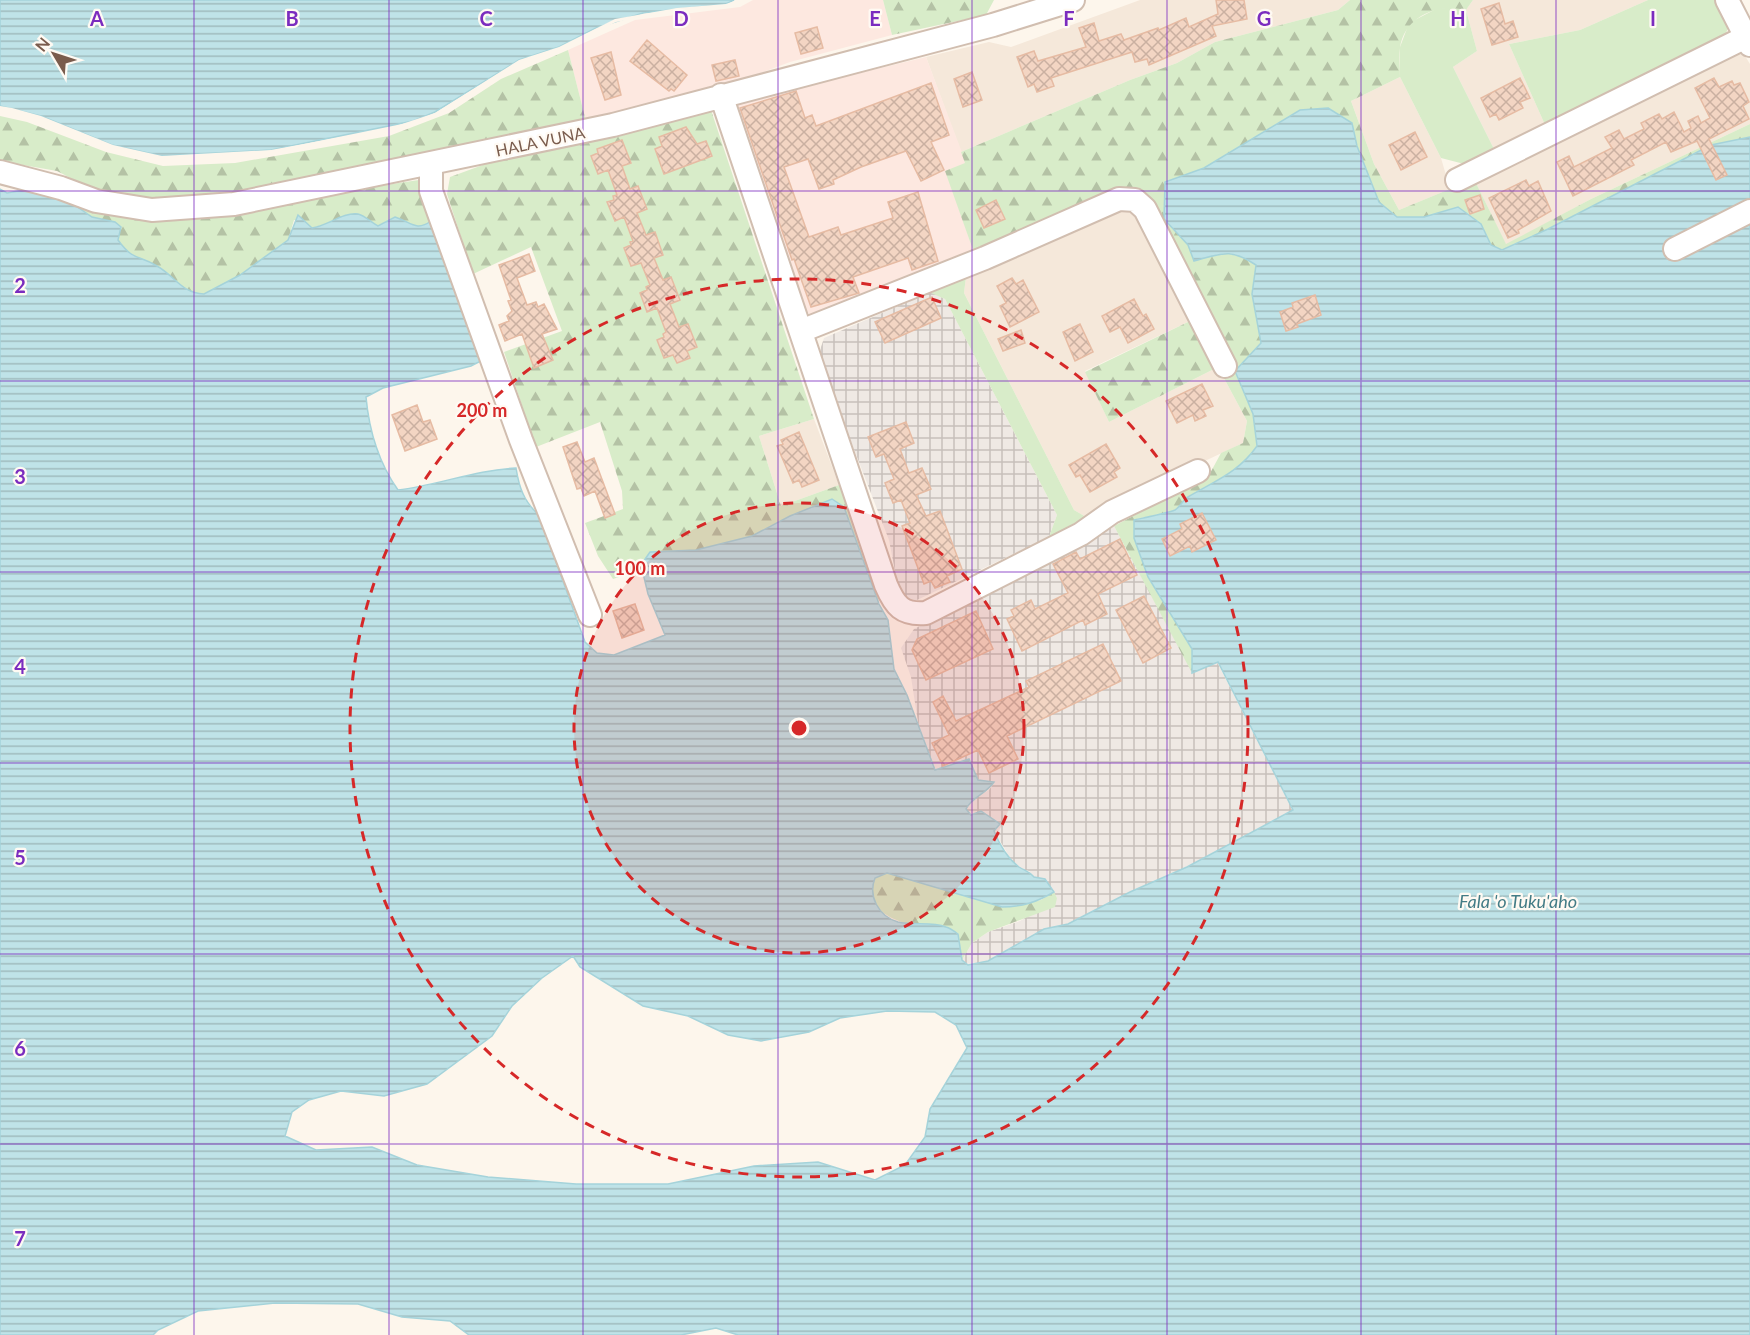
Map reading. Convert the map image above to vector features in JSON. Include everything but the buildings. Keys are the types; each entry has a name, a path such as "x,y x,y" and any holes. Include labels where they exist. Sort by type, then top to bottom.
{"street":[{"name":"HALA VUNA","path":"0,172 61,188 96,201 152,210 234,204 431,165 613,125 993,25 1073,0"},
{"path":"1457,180 1748,41 1727,0"},
{"path":"721,95 886,585 892,601 902,611 913,614 926,613 1081,534 1112,512 1198,471"},
{"path":"431,165 431,191 521,440 590,615"},
{"path":"801,331 985,258 1119,199 1135,200 1145,209 1225,366"},
{"path":"1675,249 1750,211"}],"shaded area":[{"path":"753,0 883,0 892,35 790,62 747,78 587,125 568,50 635,20 740,7"},
{"path":"1140,0 1350,0 1338,10 1215,42 1177,63 1130,80 961,152 926,57 989,42 1011,47"},
{"path":"1473,0 1648,0 1580,30 1509,44 1546,127 1496,153 1453,67 1477,51 1466,10"},
{"path":"1731,51 1745,56 1750,64 1750,124 1591,199 1506,245 1474,179"},
{"path":"926,57 966,163 946,171 973,250 816,316 802,311 732,114 736,103"},
{"path":"1400,77 1441,158 1450,189 1399,210 1374,164 1351,101"},
{"path":"1118,208 1136,215 1192,320 1085,371 1109,422 1218,367 1247,421 1243,443 1086,517 1074,510 964,293 966,277"},
{"path":"931,292 945,299 1057,515 1049,537 915,601 900,597 889,540 818,356 824,338"},
{"path":"814,419 839,485 781,506 759,436"},
{"path":"1114,526 1193,673 1217,662 1293,810 1187,867 1130,892 1068,924 1044,929 988,961 968,965 962,960 972,943 988,932 1020,921 1057,898 1045,879 1034,877 1029,871 1021,869 1012,861 994,831 999,823 981,811 970,815 966,809 970,801 989,790 994,783 935,770 920,735 911,677 901,648 914,629"}],"green space":[{"path":"883,0 994,0 986,15 892,35"},
{"path":"1350,0 1473,0 1466,10 1455,8 1433,11 1415,21 1403,37 1400,51 1400,77 1351,101 1374,164 1399,210 1474,179 1506,244 1591,199 1750,124 1750,137 1711,145 1548,229 1502,250 1491,245 1481,224 1458,207 1424,217 1397,217 1379,202 1357,146 1352,123 1300,110 1204,168 1165,182 1164,219 1188,245 1194,260 1212,255 1233,254 1256,265 1252,294 1261,343 1235,371 1253,414 1257,446 1242,463 1217,481 1188,497 1175,510 1134,520 1148,577 1192,649 1192,673 1114,526 1208,477 1221,453 1243,443 1247,421 1218,367 1109,422 1085,372 1192,320 1143,198 1058,219 973,250 945,171 965,163 961,152 1130,80 1177,63 1215,42 1338,10"},
{"path":"1648,0 1715,0 1729,25 1723,42 1546,127 1509,44 1580,30"},
{"path":"1455,7 1466,10 1477,51 1453,67 1496,153 1468,165 1441,158 1400,77 1400,47 1409,23 1436,9"},
{"path":"568,50 587,125 245,190 152,200 121,199 88,187 57,171 0,161 0,116 27,122 106,152 163,166 235,163 389,136 449,113 501,79"},
{"path":"709,104 814,419 759,436 781,506 839,485 848,490 875,577 879,604 852,531 790,516 752,536 696,550 650,552 641,565 642,570 613,579 598,556 585,523 623,509 622,491 600,422 536,447 504,352 562,331 531,247 473,274 447,194 450,177 502,158"},
{"path":"419,180 431,221 426,224 417,226 395,218 378,226 359,214 312,228 304,221 294,220 288,240 240,275 204,294 193,294 147,262 133,258 118,240 121,227 114,222 92,217 73,204 116,215 159,219 203,218"},
{"path":"966,277 964,293 1074,510 1086,517 1049,537 1057,515 945,299 931,293"},
{"path":"887,873 1002,907 1041,900 1054,892 1057,898 1055,907 988,932 972,943 962,960 958,933 899,921 877,906 872,894 875,878"}],"water":[{"path":"0,0 734,0 726,4 643,13 596,28 559,47 519,60 435,112 413,121 271,150 162,156 112,145 41,116 0,106"},
{"name":"Fala 'o Tuku'aho","path":"1328,108 1352,123 1357,146 1379,202 1397,217 1424,217 1458,207 1481,224 1491,245 1502,250 1548,229 1711,145 1750,137 1750,1335 738,1335 716,1328 681,1335 469,1335 450,1321 402,1317 358,1304 275,1303 198,1311 158,1330 153,1335 0,1335 0,189 7,193 24,190 58,198 73,204 92,217 115,222 121,227 118,240 128,252 151,262 189,291 204,294 240,275 288,240 298,215 312,228 352,214 358,214 378,226 395,217 417,226 431,221 481,361 471,366 383,388 366,397 372,434 380,457 398,490 516,468 523,494 539,515 585,642 597,653 614,655 665,635 648,594 641,565 650,552 696,550 752,536 790,516 832,499 844,507 879,604 888,620 894,669 907,695 935,770 969,759 978,780 994,782 966,809 971,815 981,811 1000,824 994,831 1001,846 1015,864 1034,877 1045,879 1054,892 1029,903 1002,907 887,873 875,878 874,898 876,905 885,915 898,922 948,927 958,934 962,960 968,965 988,961 1044,929 1068,924 1130,892 1187,867 1293,810 1218,662 1192,673 1192,649 1148,577 1134,538 1134,520 1175,510 1188,497 1217,481 1242,463 1257,446 1253,414 1235,371 1261,343 1252,294 1256,265 1233,254 1194,261 1188,245 1164,219 1165,182 1204,168 1300,110","holes":["573,956 580,967 643,1006 688,1016 728,1035 761,1041 809,1032 840,1018 887,1011 935,1012 956,1025 967,1048 930,1109 925,1137 905,1165 875,1180 818,1162 754,1166 668,1184 576,1184 488,1177 417,1165 372,1147 316,1150 285,1136 292,1112 309,1100 341,1091 384,1096 427,1084 492,1036 512,1006 542,978"]}],"pier":[{"path":"737,0 726,7 677,11 616,22 560,50 520,63 436,115 391,131 272,153 161,159 112,147 40,119 0,109 0,106 12,108 41,116 113,145 162,156 271,150 390,128 435,113 519,60 559,47 615,19 677,8 726,4"}]}
